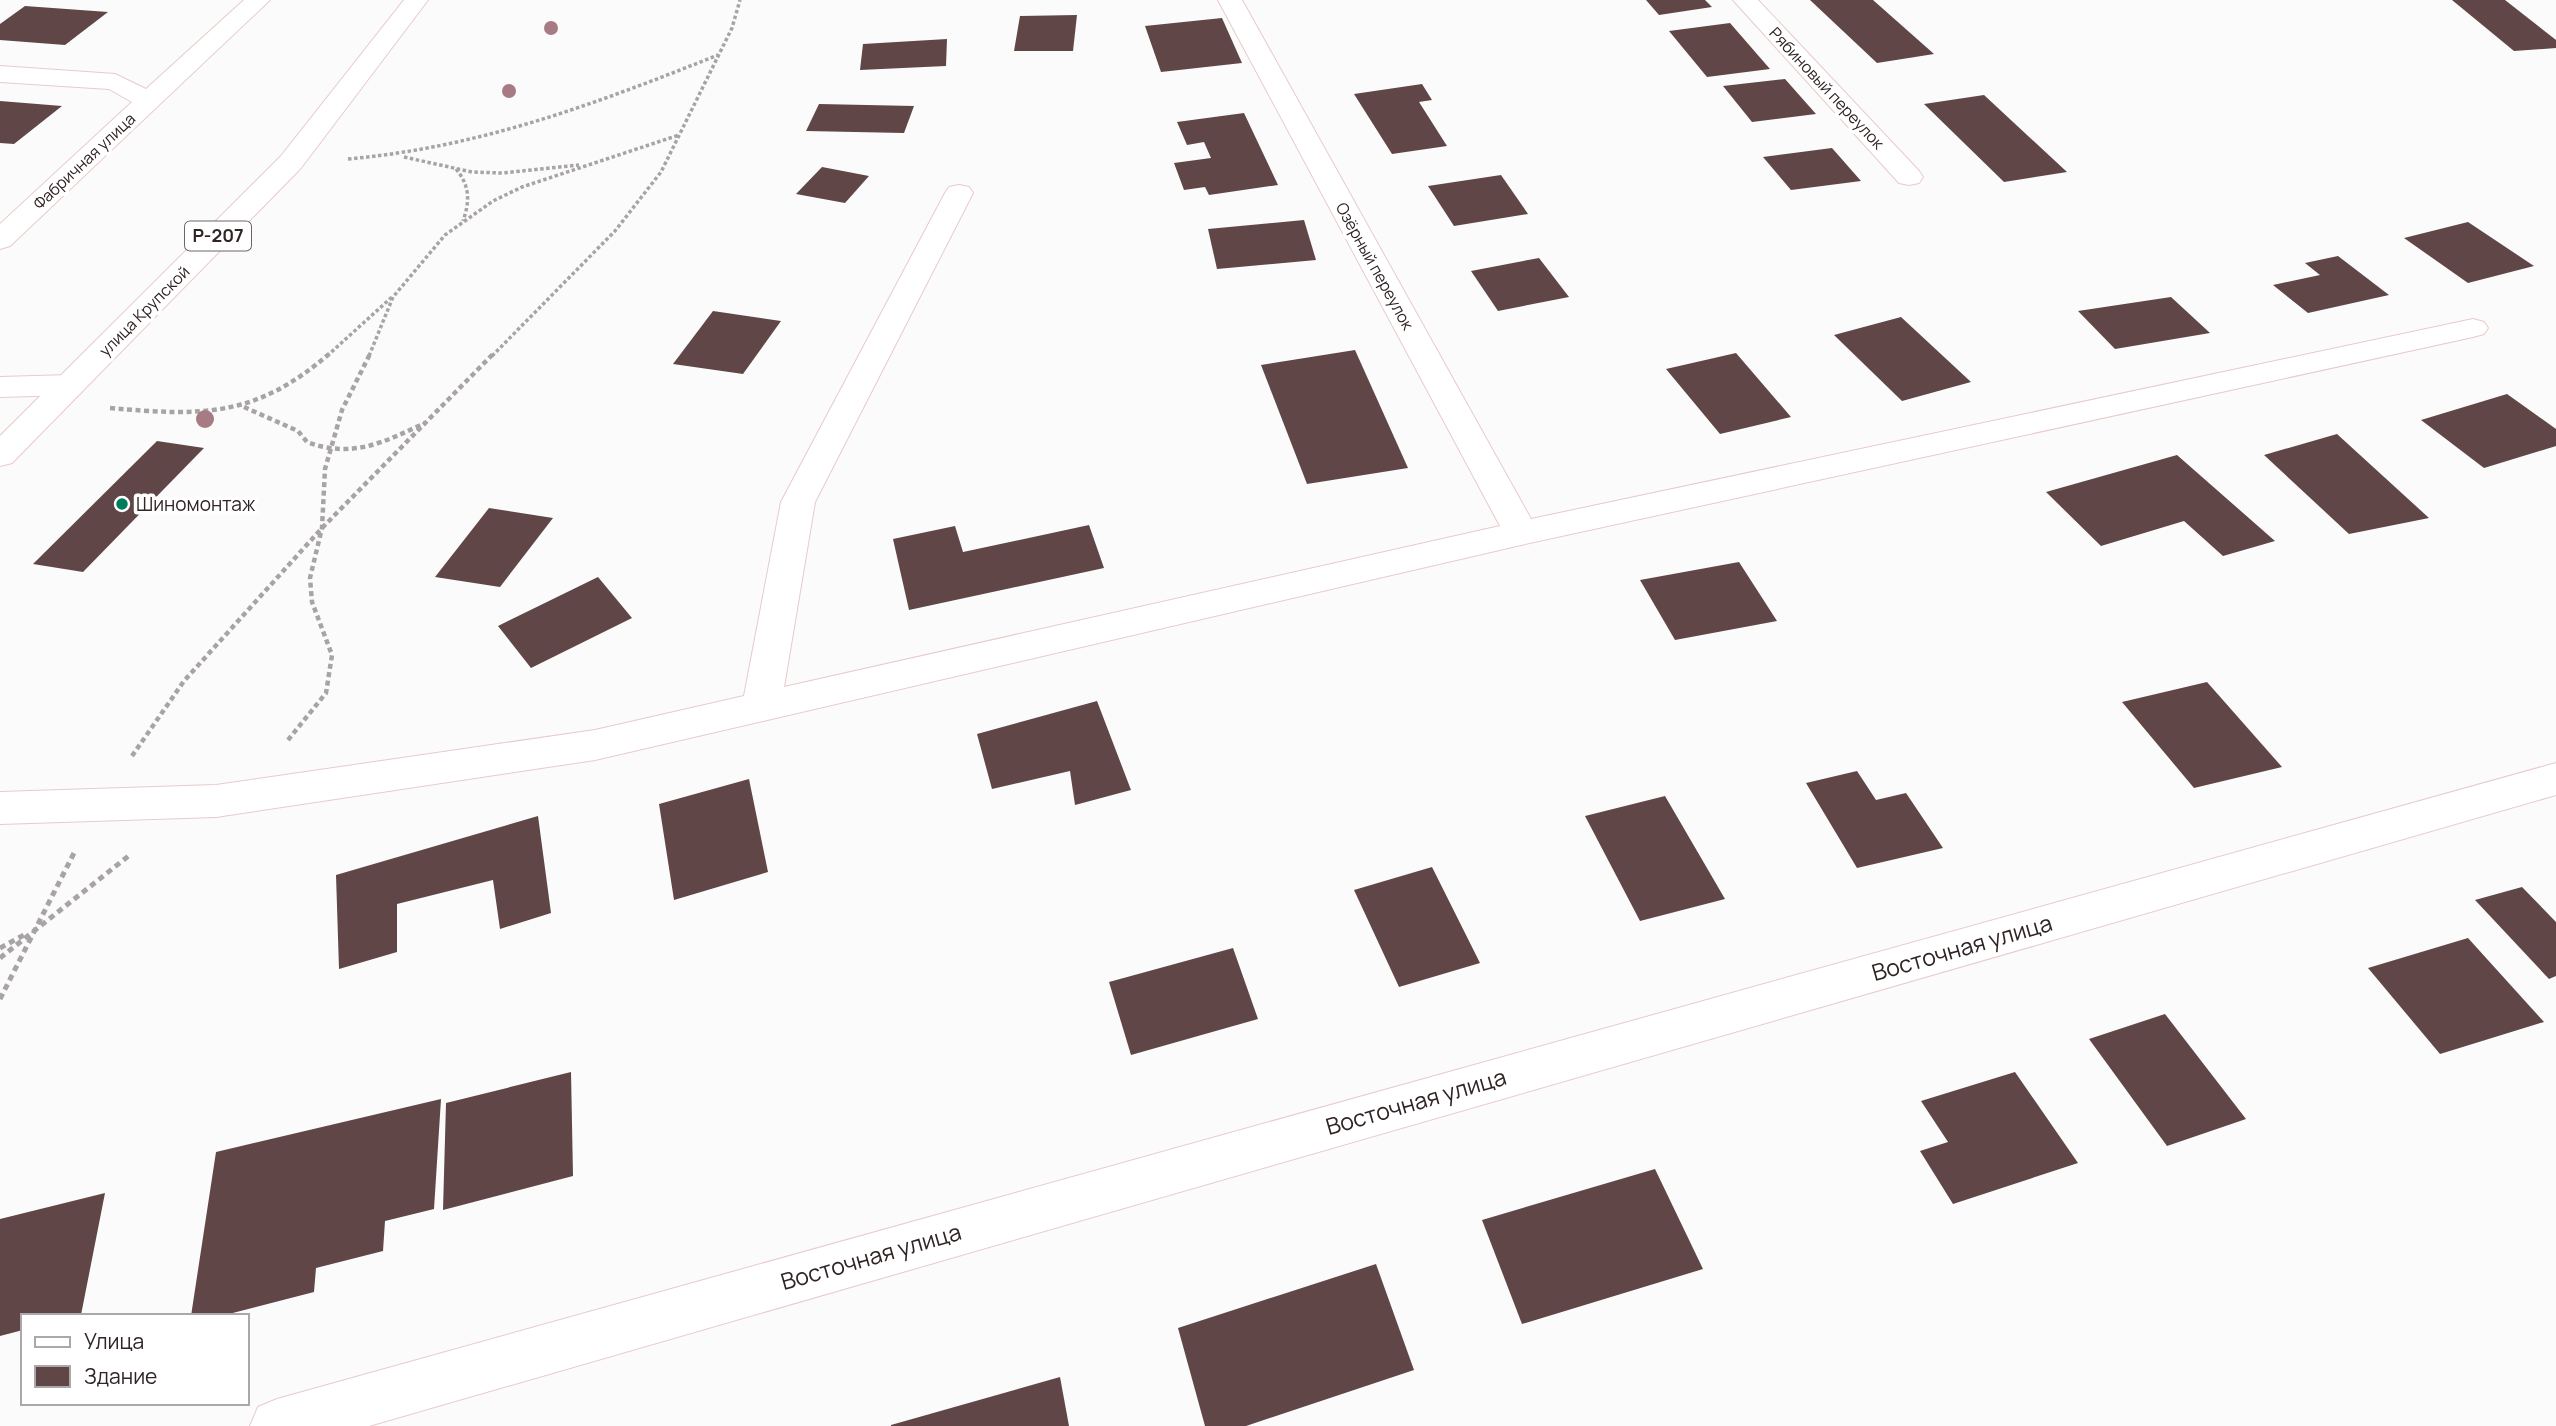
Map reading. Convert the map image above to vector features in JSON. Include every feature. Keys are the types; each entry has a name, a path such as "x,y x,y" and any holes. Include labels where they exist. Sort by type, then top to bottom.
{"street":[{"path":"148,101 258,0"},
{"name":"улица Крупской","path":"0,455 291,162 416,0"},
{"name":"Озёрный переулок","path":"1230,0 1521,533"},
{"name":"Рябиновый переулок","path":"1745,0 1909,177"},
{"name":"Фабричная улица","path":"0,74 115,82 148,101 0,240"},
{"path":"761,707 798,502 960,193"},
{"path":"0,808 216,801 595,746 1521,533 2473,328"},
{"path":"0,387 60,394"},
{"name":"Восточная улица","path":"277,1426 2556,779"}],"path":[{"path":"0,999 98,806 184,681 322,528 615,231 661,172 732,28 740,0"},
{"path":"291,162 400,156 493,137 562,115 719,55"},
{"path":"60,394 185,414 243,406 283,390 313,370 393,297 445,236 493,201 522,187 679,135"},
{"path":"400,156 472,172 502,173 591,164"},
{"path":"454,167 466,181 471,195 463,222"},
{"path":"285,742 326,693 332,655 312,601 310,578 322,528 325,469 342,410 374,347 393,297"},
{"path":"243,406 298,431 307,442 332,447 373,447 393,440 432,419"},
{"path":"0,958 117,862 139,848"},
{"path":"0,948 36,928"}],"building":[{"path":"1646,0 1705,0 1712,7 1659,15"},
{"path":"1810,0 1873,0 1934,54 1877,63"},
{"path":"2452,0 2505,0 2556,40 2556,48 2514,51"},
{"path":"25,6 108,12 65,45 0,40 0,24"},
{"path":"1077,15 1073,51 1014,51 1020,16"},
{"path":"1222,18 1242,63 1161,72 1145,26"},
{"path":"1730,23 1770,69 1707,77 1669,31"},
{"path":"947,39 946,66 860,70 863,44"},
{"path":"1785,79 1816,114 1752,122 1723,86"},
{"path":"1422,84 1432,100 1419,102 1447,146 1392,154 1354,94"},
{"path":"1984,95 2067,172 2004,182 1924,104"},
{"path":"0,101 62,106 14,144 0,143"},
{"path":"819,104 914,106 904,133 806,131"},
{"path":"1244,113 1278,185 1209,195 1205,187 1184,190 1174,163 1211,158 1204,142 1187,145 1177,122"},
{"path":"1832,148 1861,181 1791,190 1763,157"},
{"path":"822,167 869,176 845,203 796,194"},
{"path":"1501,175 1528,214 1454,226 1428,186"},
{"path":"1304,220 1316,260 1217,269 1208,229"},
{"path":"2468,222 2534,266 2468,283 2404,238"},
{"path":"2338,256 2389,295 2308,313 2273,285 2320,275 2305,263"},
{"path":"1539,258 1569,297 1498,311 1471,271"},
{"path":"2171,297 2210,333 2115,349 2078,311"},
{"path":"713,311 781,321 743,374 673,364"},
{"path":"1901,317 1971,382 1902,401 1834,335"},
{"path":"1355,350 1408,468 1307,484 1261,365"},
{"path":"1736,353 1791,417 1720,434 1666,369"},
{"path":"2507,394 2556,429 2556,446 2484,468 2421,420"},
{"path":"2337,434 2429,518 2349,534 2264,455"},
{"path":"157,441 204,448 83,572 33,564"},
{"path":"2177,455 2275,541 2223,556 2184,521 2101,546 2046,492"},
{"path":"489,508 553,518 500,587 435,577"},
{"path":"1089,525 1104,568 909,610 893,539 955,526 963,552"},
{"path":"1739,562 1777,621 1675,640 1640,580"},
{"path":"598,577 632,618 531,668 498,626"},
{"path":"2207,682 2282,767 2194,788 2122,702"},
{"path":"1097,701 1131,790 1075,805 1070,771 992,789 977,734"},
{"path":"1857,771 1876,800 1906,793 1943,848 1857,868 1806,783"},
{"path":"749,779 768,872 674,900 659,804"},
{"path":"1665,796 1725,899 1640,921 1585,816"},
{"path":"538,816 551,913 500,929 493,880 397,904 397,952 339,969 336,875"},
{"path":"1432,867 1480,963 1399,987 1354,890"},
{"path":"2522,887 2556,922 2556,976 2549,979 2475,900"},
{"path":"2468,938 2544,1022 2440,1054 2368,968"},
{"path":"1233,948 1258,1019 1131,1055 1109,982"},
{"path":"2165,1014 2246,1119 2167,1146 2089,1039"},
{"path":"571,1072 573,1176 443,1210 446,1103"},
{"path":"2015,1072 2078,1163 1953,1204 1920,1151 1948,1142 1921,1101"},
{"path":"441,1099 434,1209 385,1221 383,1251 316,1268 314,1292 229,1314 191,1314 216,1152"},
{"path":"1655,1169 1703,1269 1522,1324 1482,1220"},
{"path":"105,1193 81,1314 21,1314 21,1331 0,1336 0,1219"},
{"path":"1376,1264 1414,1370 1246,1426 1205,1426 1178,1328"},
{"path":"1060,1377 1069,1426 891,1426 891,1425"}],"place":[{"name":"Шиномонтаж","path":"122,504"}]}
